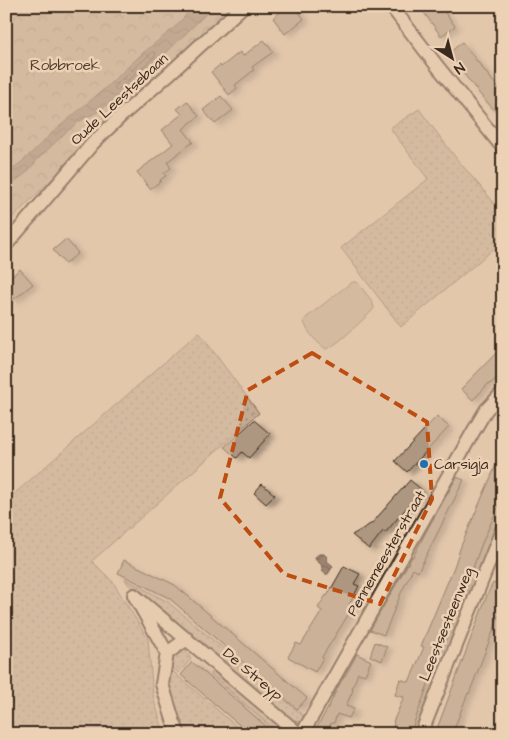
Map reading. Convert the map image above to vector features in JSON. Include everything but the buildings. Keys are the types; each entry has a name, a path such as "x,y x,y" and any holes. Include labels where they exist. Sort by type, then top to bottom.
{"street":[{"name":"Oude Leestsebaan","path":"6,245 93,143 243,6"},
{"path":"391,6 503,148"},
{"name":"Pennemeesterstraat","path":"301,734 486,410 503,392"},
{"name":"Leestsesteenweg","path":"421,734 503,527"},
{"name":"De Streyp","path":"167,653 134,595 301,734"},
{"path":"179,734 162,684 167,653 187,639"}],"highlighted area":[{"path":"312,353 427,422 432,499 380,604 284,574 220,498 248,390"}],"green space":[{"name":"Robbroek","path":"6,6 237,6 119,114 6,224"},
{"path":"419,109 456,158 503,213 503,241 401,327 341,248 428,179 390,128"},
{"path":"353,282 357,282 372,301 374,308 342,339 326,349 312,336 304,321"},
{"path":"199,332 259,413 92,561 113,582 148,639 154,700 164,733 6,734 6,487 13,495"},
{"path":"125,579 168,602 306,718 298,722 293,720 161,608 128,584"},
{"path":"185,650 191,659 179,673 168,665 175,656"},
{"path":"168,667 245,734 214,734 211,730 207,734 183,734 167,686"},
{"path":"215,668 290,734 279,734 210,674"}],"water":[{"path":"194,6 214,6 124,92 99,111 78,122 6,191 6,174 144,52 174,28"},
{"path":"319,554 324,554 327,557 327,561 333,566 328,574 323,572 321,564 316,560 315,557"}],"place":[{"name":"Carsigja","path":"424,464"}]}
